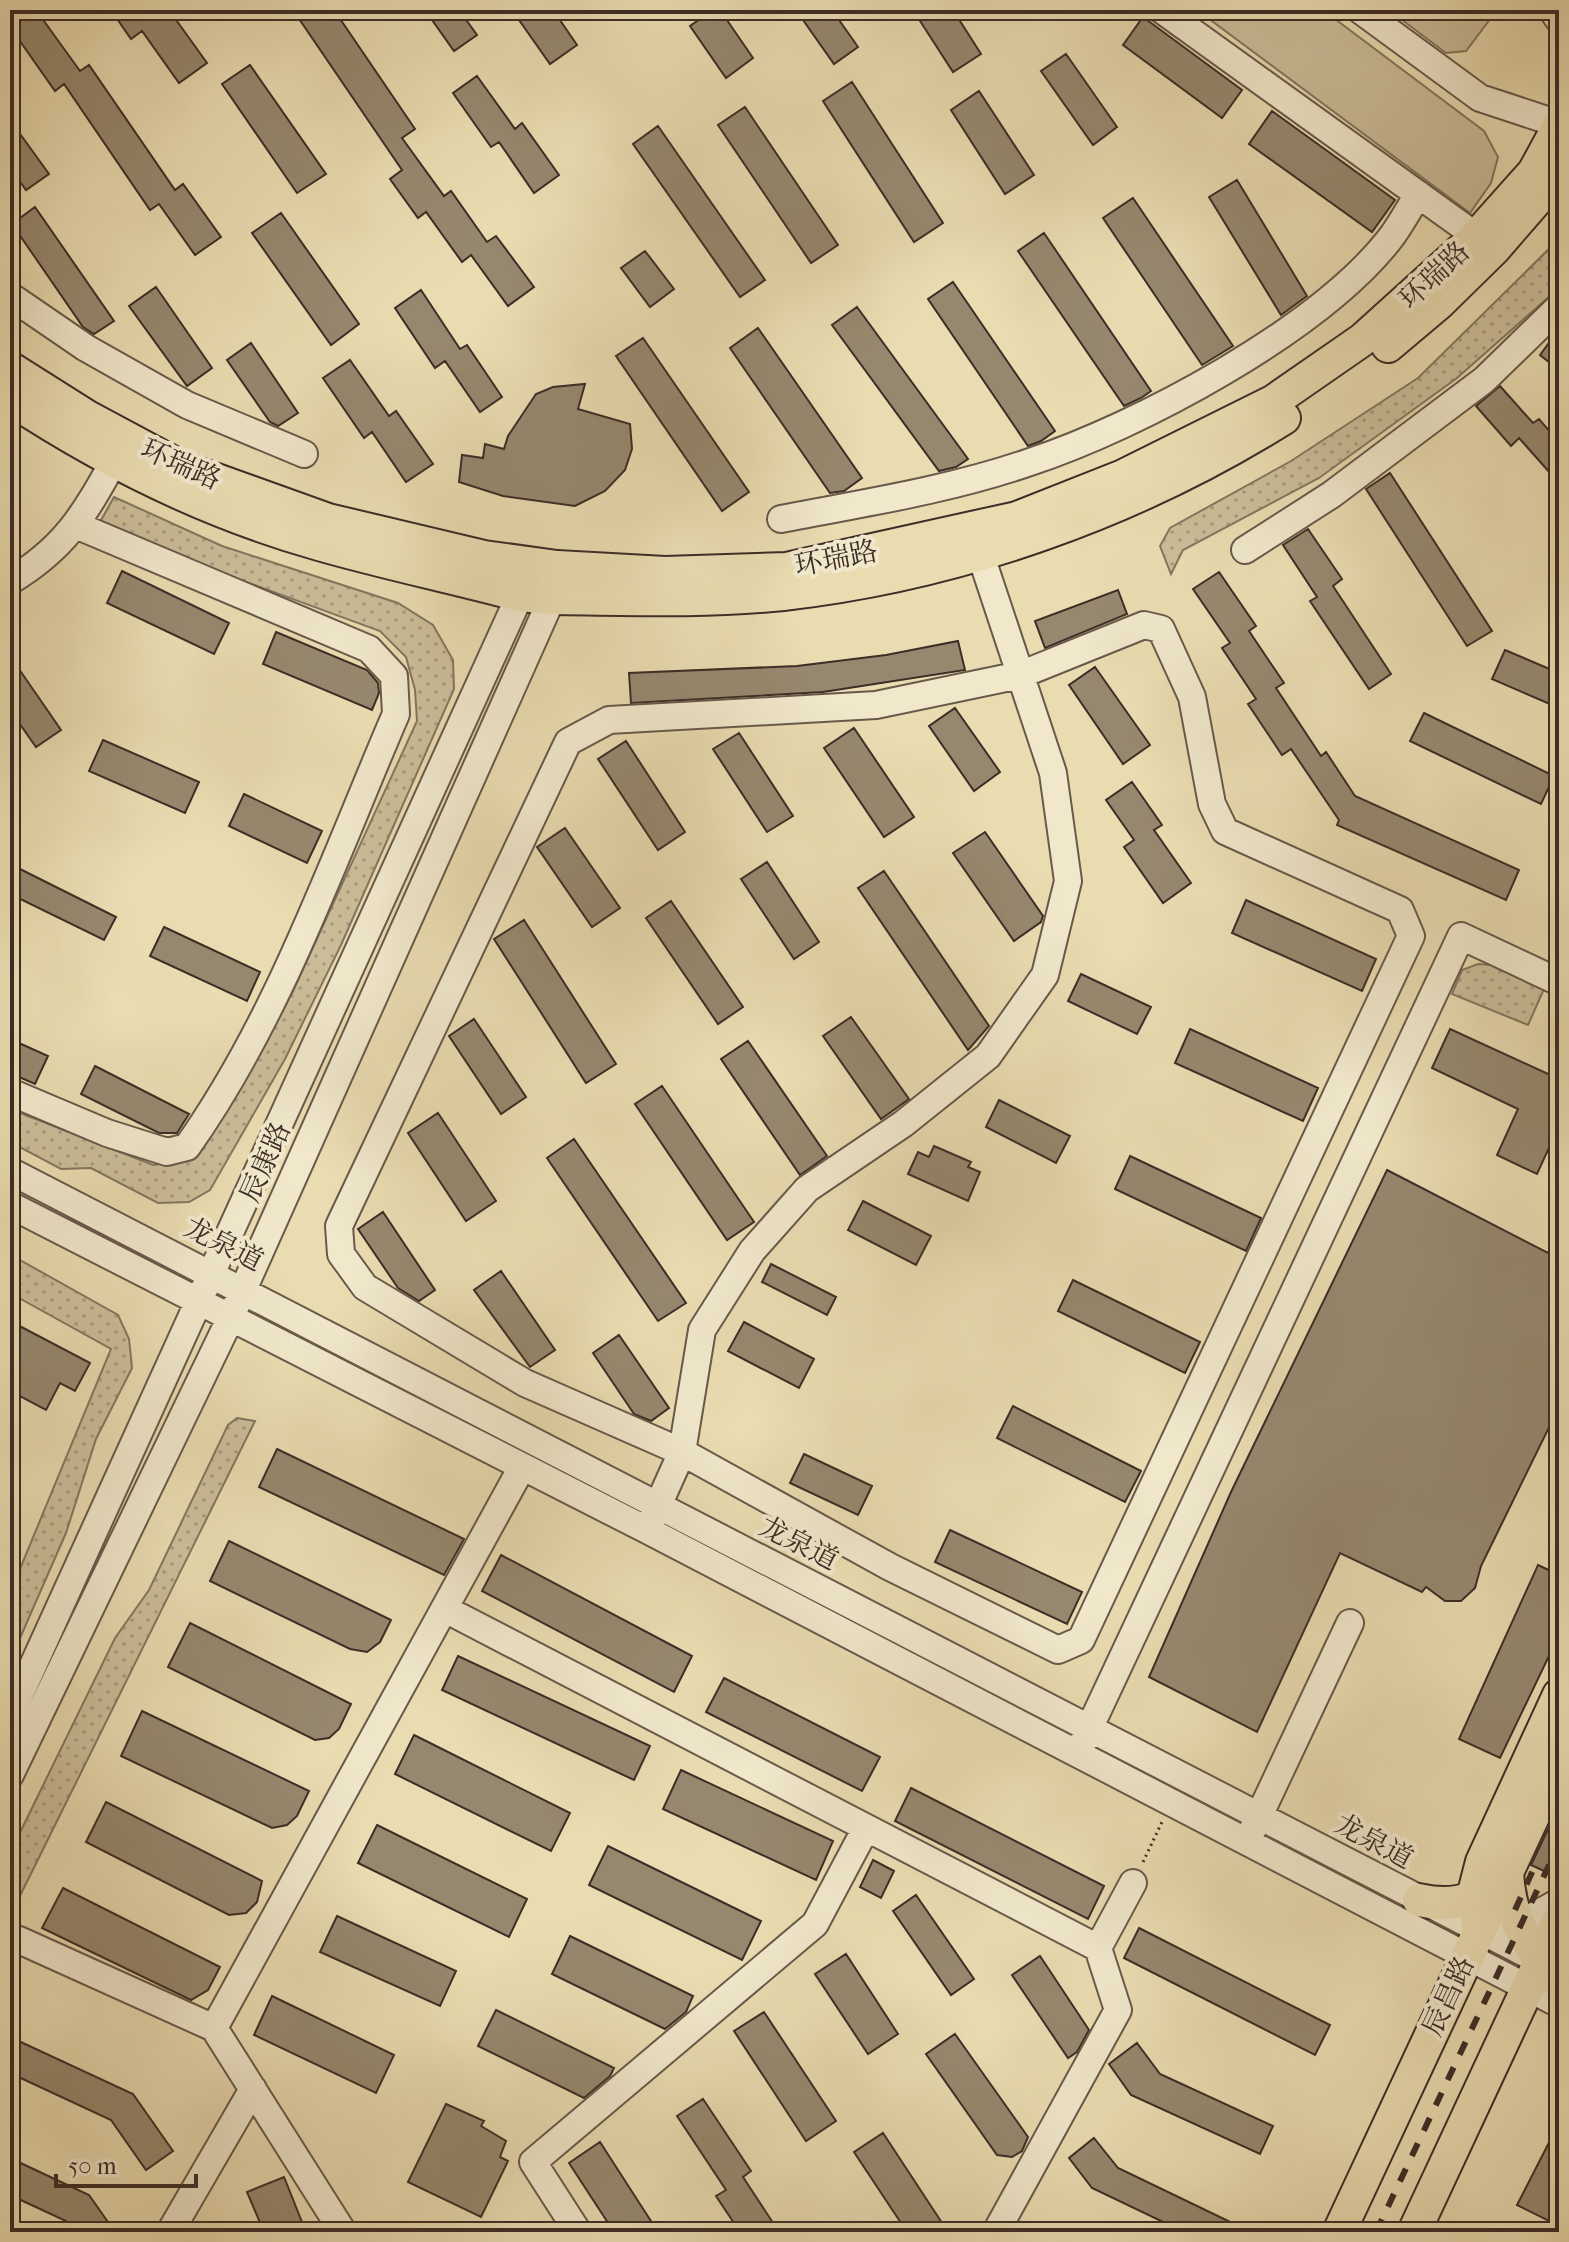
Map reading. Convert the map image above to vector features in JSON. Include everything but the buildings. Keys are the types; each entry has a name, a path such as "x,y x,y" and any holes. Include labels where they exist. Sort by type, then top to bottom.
{"main road":[{"name":"环瑞路","path":"10,399 114,461 175,491 317,544 543,587 781,594 866,581 981,556 1117,504 1230,452 1371,359 1439,303 1534,172 1559,125"},
{"name":"环瑞路","path":"543,587 665,573 786,569 1017,518 1121,477 1274,401 1362,340 1485,243 1559,174"},
{"name":"环瑞路","path":"10,368 98,423 183,468 328,520 484,557 525,563 543,587"},
{"path":"1472,1943 1475,1898 1482,1862 1559,1695"},
{"name":"辰昌路","path":"1339,2232 1559,1761"},
{"path":"1414,1912 1475,1898 1507,1872"},
{"path":"1507,1872 1515,1924 1549,1970"},
{"path":"1414,2232 1549,1970 1559,1921"}],"street":[{"path":"1162,10 1485,243"},
{"path":"1360,10 1480,98 1559,125"},
{"path":"1552,10 1559,20"},
{"path":"781,519 917,493 1030,462 1142,417 1245,356 1334,295 1388,241 1418,194"},
{"path":"10,296 86,348 187,405 304,454"},
{"path":"1245,550 1331,495 1484,380 1559,307"},
{"path":"10,581 32,567 78,526 114,461"},
{"path":"10,1092 107,1133 167,1152 187,1147 211,1112 284,974 396,714 394,676 369,649 78,526"},
{"path":"647,1530 682,1452 702,1330 752,1251 807,1189 903,1124 988,1056 1045,975 1068,881 1053,773 981,556"},
{"name":"辰康路","path":"10,1716 200,1304 543,587"},
{"name":"辰康路","path":"10,1775 230,1319 543,587"},
{"path":"1144,625 1161,629 1192,697 1212,804 1225,831 1400,910 1411,936 1081,1640 1058,1650 890,1567 682,1452 525,1383 365,1287 341,1254 339,1226 568,742 609,720 876,705 1020,675 1144,625"},
{"path":"1078,1753 1461,936 1559,982"},
{"name":"龙泉道","path":"10,1171 1259,1817 1414,1912"},
{"name":"龙泉道","path":"10,1205 1247,1841 1414,1912"},
{"path":"214,2028 522,1467"},
{"path":"445,1609 1098,1948 1118,2010 996,2232"},
{"path":"1247,1841 1350,1623"},
{"path":"572,2230 533,2162 815,1924 866,1828"},
{"path":"1098,1948 1133,1883"},
{"path":"1472,1943 1559,1902"},
{"path":"1414,1912 1472,1943 1549,1970 1559,2004"},
{"path":"19,1940 214,2028 343,2232"},
{"path":"170,2232 253,2089"}],"path":[{"path":"1133,1883 1173,1801"}],"shaded area":[{"path":"1197,10 1323,10 1484,131 1498,157 1491,183 1470,213"},
{"path":"1389,10 1497,10 1466,51 1446,53"},
{"path":"1559,239 1559,295 1550,296 1457,378 1319,478 1183,550 1171,574 1160,546 1170,528 1291,461 1418,378"},
{"path":"114,497 222,546 398,603 433,625 453,660 454,689 341,945 285,1059 210,1190 189,1202 158,1203 91,1168 61,1169 10,1142 10,1109 153,1165 180,1161 205,1138 293,991 417,721 415,690 406,657 380,631 170,554 100,522"},
{"path":"1478,964 1493,965 1544,989 1528,1025 1452,994 1462,970"},
{"path":"10,1250 20,1260 118,1315 129,1339 132,1368 96,1439 66,1533 10,1661 10,1593 111,1349 10,1293"},
{"path":"237,1418 255,1421 12,1912 10,1853 115,1638 149,1590 228,1425"}],"railway":[{"path":"1376,2232 1559,1844"},
{"path":"1515,1910 1533,1870"}]}
